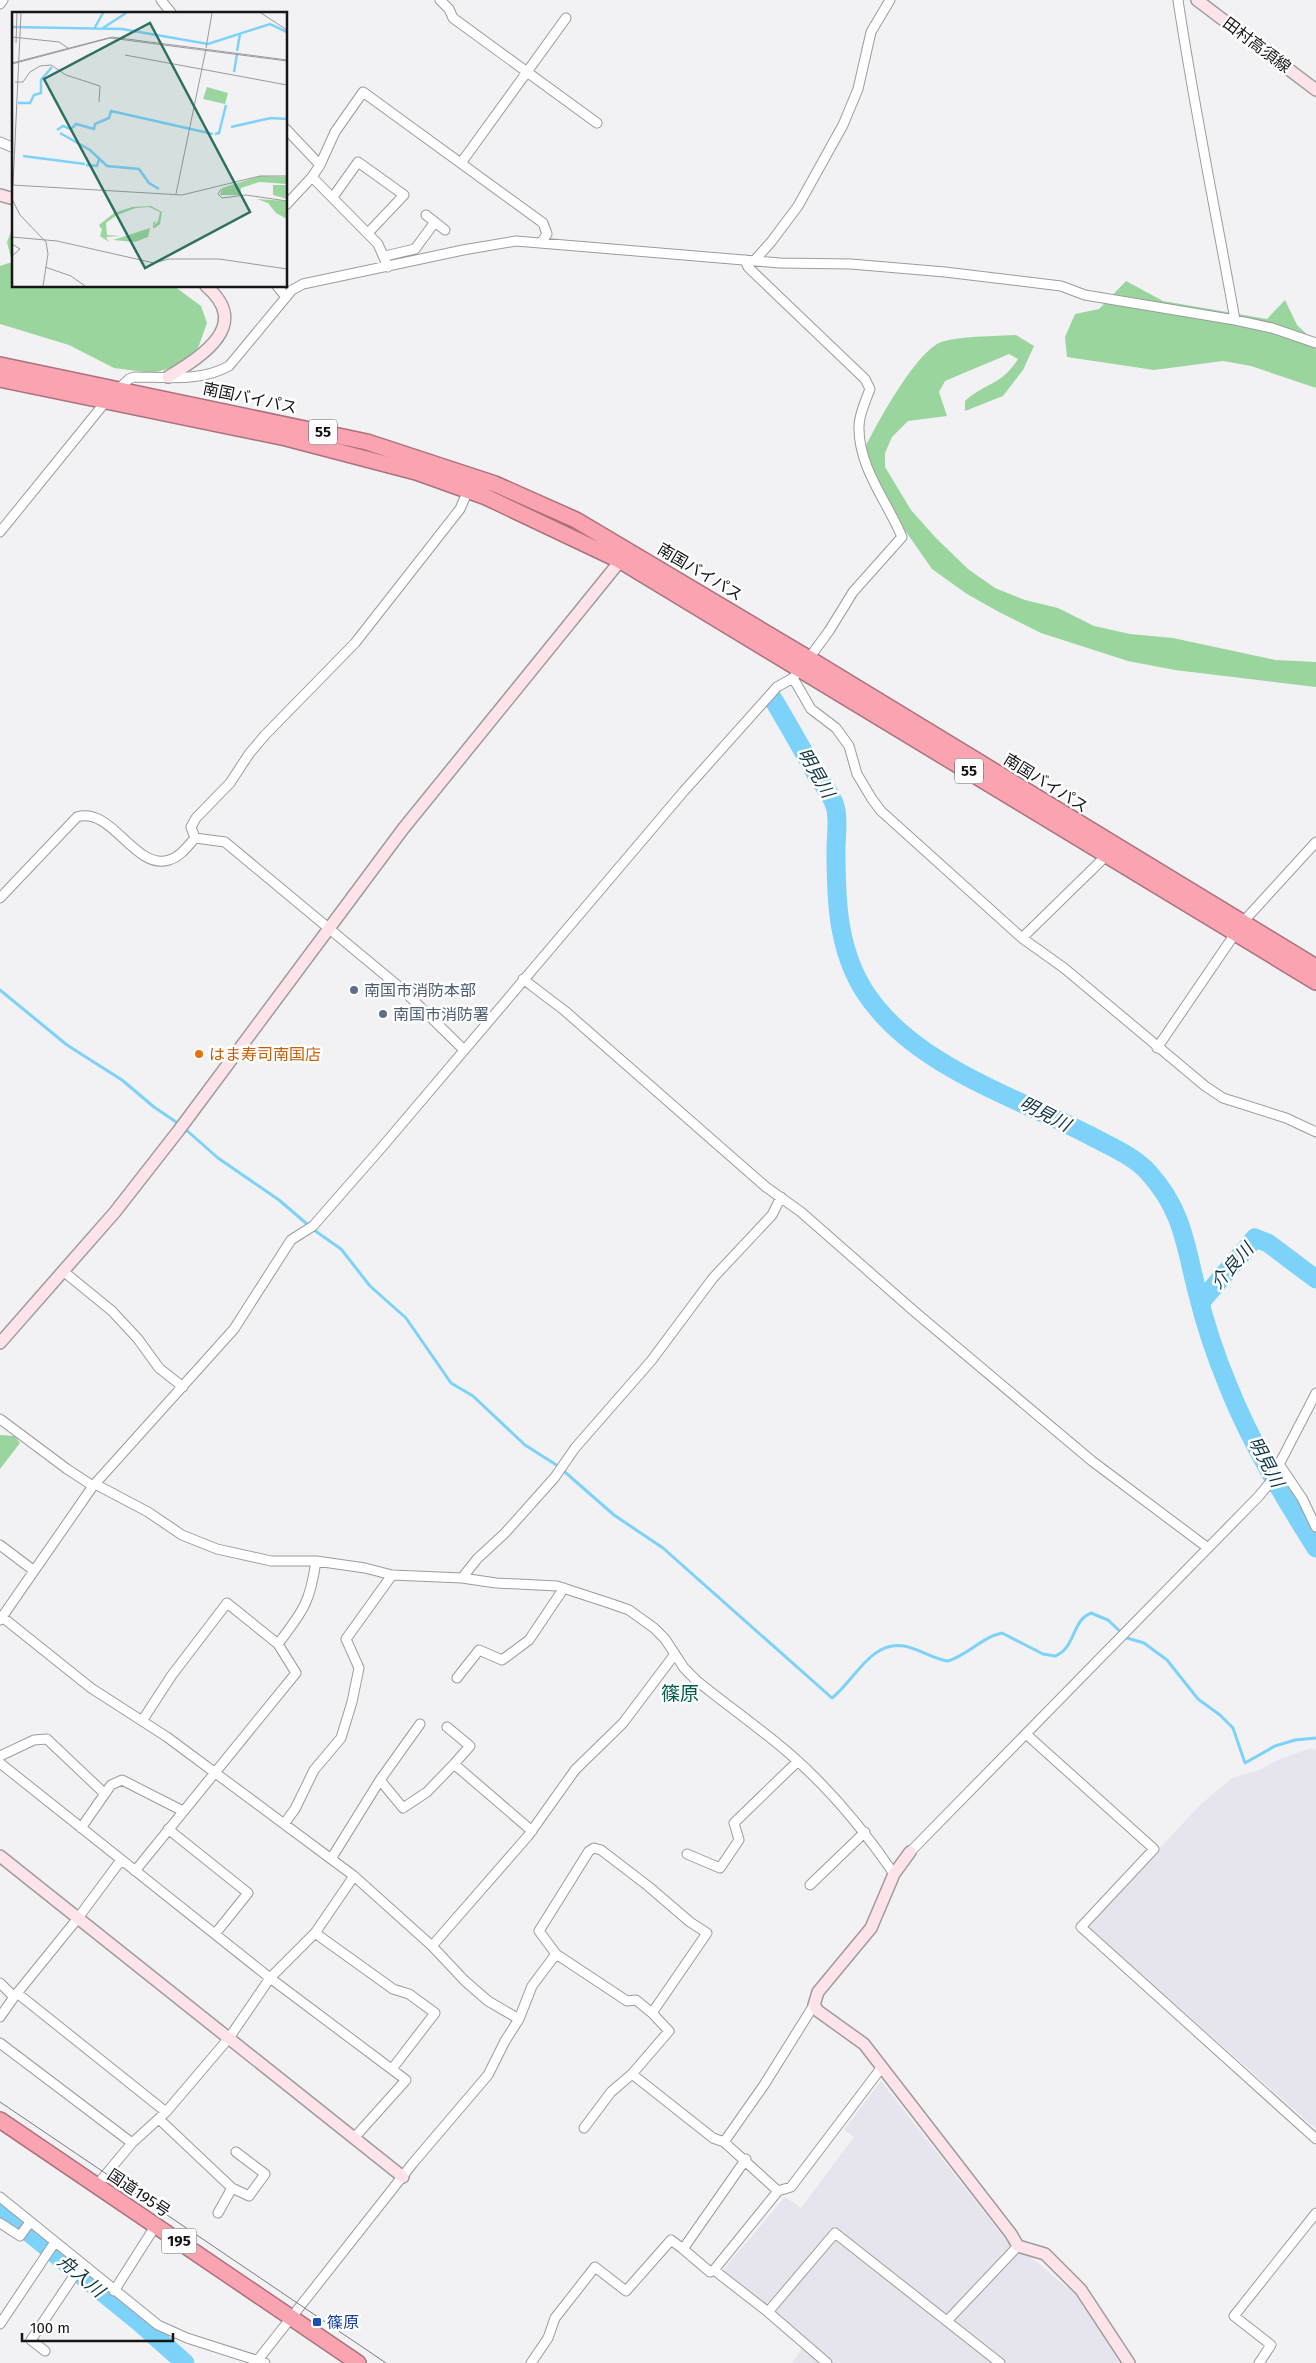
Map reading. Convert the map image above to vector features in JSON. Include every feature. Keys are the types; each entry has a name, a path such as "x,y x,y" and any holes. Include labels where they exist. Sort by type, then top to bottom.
{"highway":[{"name":"南国バイパス","path":"0,365 367,442 470,483 576,520 625,556 801,668 1107,855 1240,928 1316,967"},
{"name":"南国バイパス","path":"0,380 107,400 286,438 416,472 470,483"},
{"name":"南国バイパス","path":"801,668 1240,928 1316,982"},
{"name":"国道195号","path":"0,2120 358,2363"}],"street":[{"path":"0,4 3,0"},
{"path":"161,0 170,12"},
{"path":"440,0 449,8 453,18 597,123"},
{"path":"754,261 798,206 843,125 858,89 871,32 890,0"},
{"path":"1178,0 1189,73 1235,320"},
{"name":"田村高須線","path":"1197,0 1316,90"},
{"path":"461,163 566,18"},
{"path":"288,203 312,177 320,165 335,132 363,92 543,224 547,234 541,243"},
{"path":"288,131 320,165"},
{"path":"0,142 12,147"},
{"path":"333,198 358,162 404,195 368,233"},
{"path":"312,177 378,244 385,256 388,267"},
{"path":"0,195 12,199"},
{"path":"426,215 445,230"},
{"path":"385,256 415,249 435,222"},
{"path":"0,532 107,400 128,379 134,377 198,377 216,373 229,366 292,290 303,284 463,250 516,241 754,261 851,264 955,273 1061,286 1085,295 1272,328 1316,343"},
{"path":"519,2019 488,2001 465,1982 432,1946 354,1876 214,1772 142,1721 90,1688 1,1618 94,1485 234,1329 292,1240 311,1227 684,791 777,686 801,668 829,630 853,592 902,537 870,474 861,450 859,425 870,389 865,379 748,267 744,260"},
{"path":"168,377 205,353 214,345 220,334 224,314 214,293 208,288"},
{"path":"279,288 286,297"},
{"path":"195,838 191,828 196,818 230,783 249,754 265,735 355,643 460,508 470,483"},
{"path":"0,1343 115,1212 182,1127 403,829 625,556"},
{"path":"801,668 811,709 836,728 849,746 858,774 872,799 882,811 1022,938 1064,968 1158,1048 1223,1098 1286,1118 1316,1132"},
{"path":"0,898 77,817 86,814 98,818 142,854 158,861 170,860 195,838"},
{"path":"195,838 225,842 403,990 464,1050"},
{"path":"1158,1048 1240,928 1316,842"},
{"path":"1022,938 1107,855"},
{"path":"523,979 565,1011 759,1182 801,1212 915,1312 1092,1461 1208,1548"},
{"path":"462,1578 477,1559 504,1533 561,1469 575,1448 651,1361 713,1278 772,1215 781,1197"},
{"path":"63,1271 112,1311 138,1339 159,1368 183,1387"},
{"path":"724,2142 764,2085 814,2005 818,1992 871,1928 894,1874 910,1852 1269,1484 1316,1393"},
{"path":"0,1419 59,1464 94,1485 148,1512 182,1535 217,1549 271,1561 316,1561 365,1568 392,1575 462,1578 564,1588 629,1610 665,1639 697,1681 798,1762 865,1832 894,1874"},
{"path":"1278,1467 1302,1498 1316,1527"},
{"path":"0,1545 33,1570"},
{"path":"278,1644 301,1614 311,1592 316,1561"},
{"path":"284,1824 295,1809 314,1770 341,1738 352,1702 359,1668 346,1638 392,1575"},
{"path":"457,1678 479,1650 502,1660 529,1640 564,1588"},
{"path":"135,1871 296,1673 278,1644 227,1603 172,1675 142,1721"},
{"path":"432,1946 532,1831 562,1785 623,1723 675,1654"},
{"path":"331,1859 380,1780 420,1724"},
{"path":"380,1780 403,1808 427,1792 470,1746 447,1727"},
{"path":"1026,1734 1154,1849 1081,1927 1316,2139"},
{"path":"0,1756 34,1740 47,1739 104,1794"},
{"path":"687,1854 720,1868 739,1840 734,1823 798,1762"},
{"path":"0,1763 270,1978 406,2080 354,2138"},
{"path":"454,1764 532,1831"},
{"path":"81,1828 104,1794 116,1781 122,1780 183,1811"},
{"path":"168,1829 248,1894 215,1934"},
{"path":"810,1884 865,1832"},
{"path":"584,2128 611,2092 632,2074 669,2031 636,2000 626,2002 556,1954 539,1931 589,1851 594,1848 601,1850 648,1886 690,1922 707,1933 652,2013"},
{"path":"0,1856 403,2177"},
{"path":"0,2017 15,1995 78,1918 121,1860"},
{"path":"97,2185 132,2143 162,2116 228,2038 270,1978 315,1933 354,1876"},
{"path":"315,1933 393,1989 409,1994 435,2013 392,2069"},
{"path":"0,2197 114,2291 163,2328 187,2338 261,2362 290,2317 488,2075 504,2042 519,2019 532,1986 556,1954"},
{"path":"0,1983 162,2116 232,2188 249,2196 265,2174 236,2152"},
{"path":"814,2005 818,2011 864,2044 1011,2234 1018,2246 1045,2254 1081,2290 1129,2363"},
{"path":"0,2042 132,2143"},
{"path":"531,2363 548,2338 555,2318 595,2267 626,2290 671,2240 710,2272 714,2270 778,2191 791,2187 882,2067"},
{"path":"632,2074 713,2138 724,2142 746,2159 778,2191"},
{"path":"682,2249 746,2159"},
{"path":"218,2213 232,2188"},
{"path":"1259,2363 1271,2345 1234,2316 1316,2213"},
{"path":"0,2223 20,2236 30,2222"},
{"path":"114,2291 156,2225"},
{"path":"768,2312 835,2233 1000,2363"},
{"path":"0,2324 55,2242"},
{"path":"947,2321 1018,2246"},
{"path":"45,2351 31,2340 82,2264"},
{"path":"714,2270 768,2312 828,2363"}],"shaded area":[{"path":"1311,1748 1316,1750 1316,2129 1087,1926 1200,1805 1232,1778 1260,1770 1277,1760"},
{"path":"881,2081 1005,2239 1037,2262 1077,2296 1120,2363 792,2363 808,2340 723,2270 785,2197 801,2208 854,2137 844,2130"}],"green space":[{"path":"12,229 12,262 7,242"},
{"path":"12,262 12,288 177,288 201,306 207,323 198,348 177,366 153,373 114,368 69,345 0,324 0,266"},
{"path":"1126,281 1163,301 1267,319 1285,300 1297,325 1316,343 1316,388 1251,366 1223,361 1154,370 1067,357 1065,337 1075,314 1099,309"},
{"path":"1016,335 1034,346 1023,370 1003,396 965,411 965,401 999,379 1012,368 1018,359 1009,354 945,381 939,392 947,416 908,421 892,437 885,453 885,467 911,510 968,569 995,588 1025,600 1058,608 1094,626 1130,634 1173,638 1276,660 1316,662 1316,687 1175,670 1128,661 1041,633 967,594 932,569 902,526 883,505 862,454 896,393 929,350 939,343 955,339"},
{"path":"0,1435 15,1436 20,1443 0,1469"}],"waterway":[{"name":"明見川","path":"773,699 834,802 837,821 837,885 840,921 848,956 854,973 863,989 883,1016 908,1039 936,1059 966,1076 1114,1148 1149,1173 1160,1187 1176,1215 1186,1243 1207,1328 1238,1409 1269,1470 1316,1548"},
{"path":"0,990 67,1045 122,1080 154,1107 179,1124"},
{"path":"184,1128 218,1158 279,1200 314,1230 341,1249 370,1286 406,1318 451,1383 473,1396 525,1445 558,1466 614,1515 663,1548 832,1698 864,1663 882,1649 892,1646 904,1646 948,1661 962,1655 988,1638 1002,1633 1043,1654 1055,1656 1067,1647 1080,1622 1091,1613 1108,1620 1127,1638 1144,1643 1167,1660 1198,1699 1220,1715 1233,1728 1245,1763 1275,1746 1295,1740 1316,1738"},
{"name":"介良川","path":"1200,1303 1255,1238 1268,1243 1316,1279"},
{"name":"舟入川","path":"0,2209 139,2322 185,2363"}],"tram line":[{"path":"0,2102 386,2363"}],"place":[{"name":"南国市消防本部","path":"354,990"},
{"name":"南国市消防署","path":"383,1014"},
{"name":"はま寿司南国店","path":"199,1054"},
{"name":"篠原","path":"317,2322"}],"district":[{"name":"篠原","path":"680,1693"}]}
